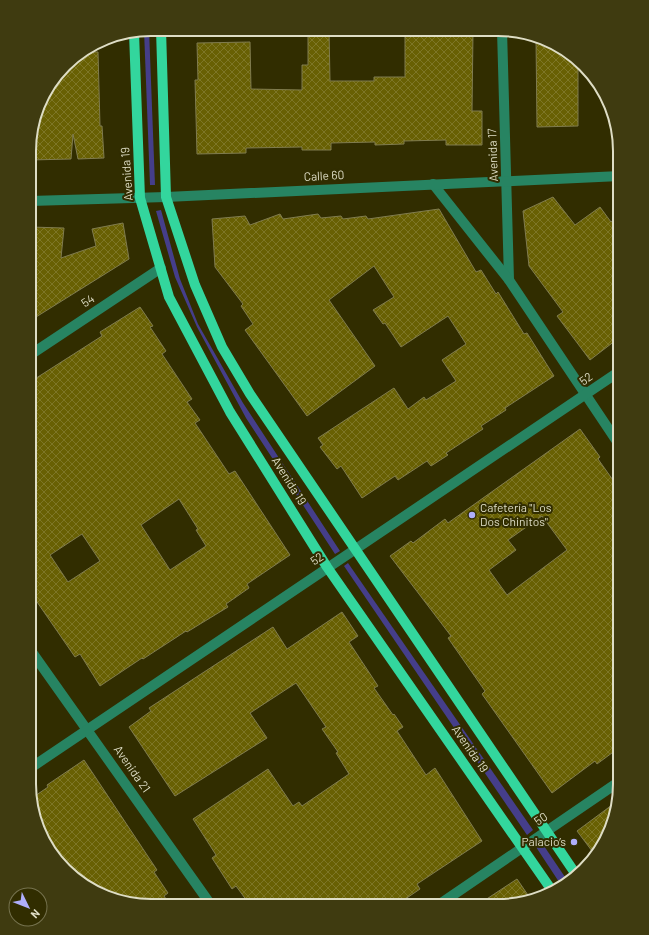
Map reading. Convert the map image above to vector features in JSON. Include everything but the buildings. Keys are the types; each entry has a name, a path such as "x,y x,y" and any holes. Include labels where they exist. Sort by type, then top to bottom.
{"main road":[{"name":"Avenida 19","path":"161,36 166,197 195,285 222,347 250,394 573,871"},
{"name":"Avenida 19","path":"134,37 140,198 168,297 230,412 328,567 549,887"}],"street":[{"name":"Avenida 17","path":"502,36 509,280"},
{"name":"Calle 60","path":"36,201 166,197 613,176"},
{"path":"433,184 509,280 613,436"},
{"name":"54","path":"36,351 161,268"},
{"name":"52","path":"36,764 613,376"},
{"name":"Avenida 21","path":"36,658 88,729 207,899"},
{"name":"50","path":"447,899 613,786"}],"shaded area":[{"path":"144,36 149,36 155,185 150,185"},
{"path":"161,210 180,279 198,324 243,403 340,551 335,554 246,418 197,327 175,277 156,211"},
{"path":"348,563 533,830 527,835 344,566"},
{"path":"542,843 565,877 559,882 536,847"}],"place":[{"name":"Cafetería \"Los Dos Chinitos\"","path":"472,515"},
{"name":"Palacio’s","path":"574,842"}]}
